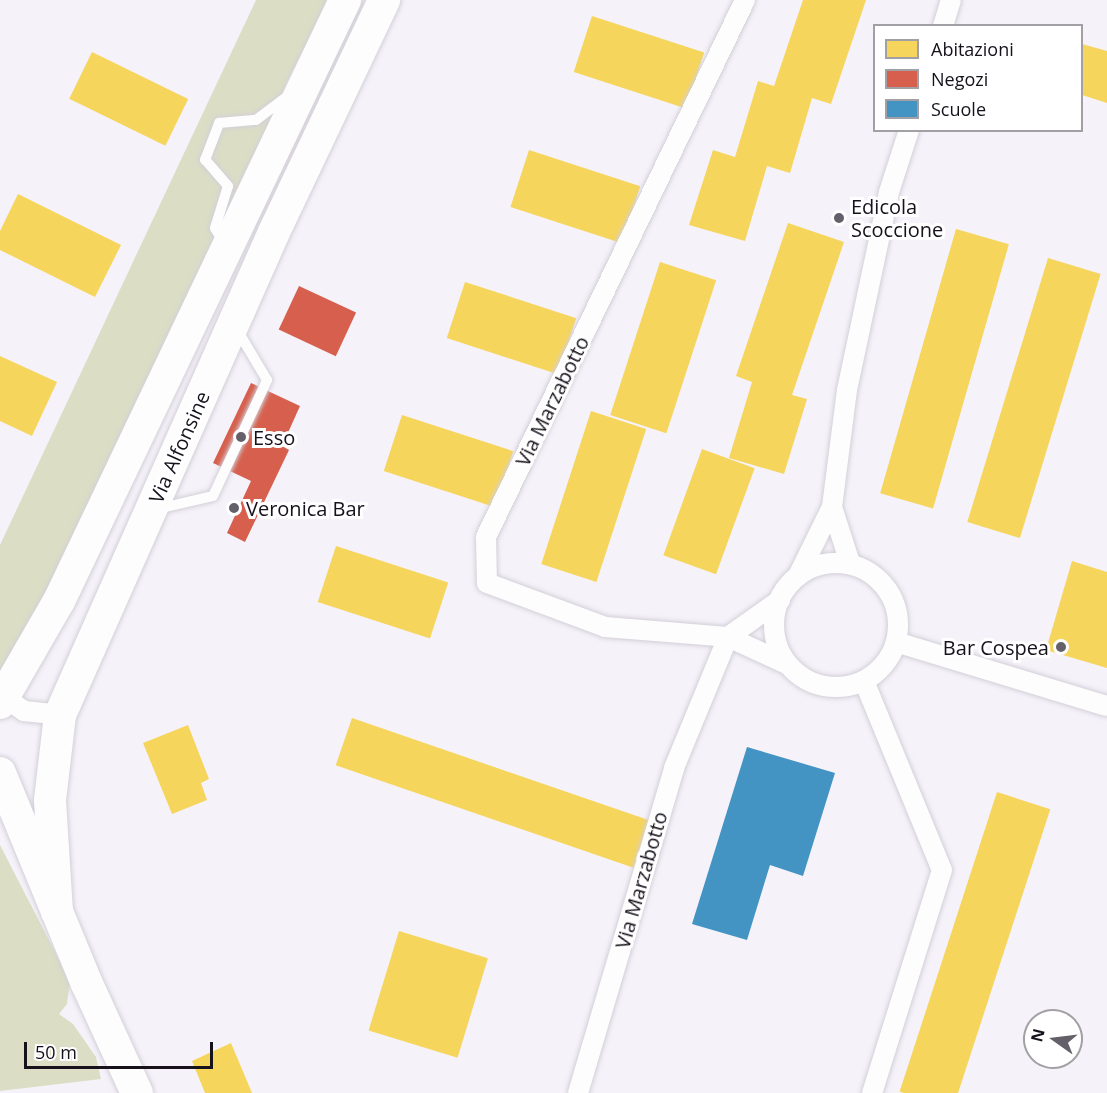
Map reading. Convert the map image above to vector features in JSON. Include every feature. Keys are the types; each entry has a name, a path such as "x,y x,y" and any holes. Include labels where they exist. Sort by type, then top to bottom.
{"main road":[{"name":"Via Alfonsine","path":"1,700 59,601 345,0"},
{"name":"Via Alfonsine","path":"57,912 50,800 60,715 273,232 384,0"},
{"name":"Via Alfonsine","path":"0,773 57,912 137,1093"}],"street":[{"name":"Via Marzabotto","path":"745,0 486,537 487,583 605,627 728,636 787,664 803,678 823,686 843,687 864,681"},
{"path":"944,24 951,0"},
{"path":"798,576 832,507 849,378 889,192 908,132"},
{"path":"832,507 850,564"},
{"path":"787,664 778,646 774,627 785,589 798,576 814,566 832,562 850,564 869,571 885,585 894,602 899,622 896,642 889,658 878,671 864,681 942,870 872,1093"},
{"path":"728,636 780,600"},
{"name":"Via Marzabotto","path":"579,1093 674,768 728,636"},
{"path":"896,642 1107,706"},
{"path":"1,700 24,711 60,715"}],"lane":[{"path":"228,248 214,228 228,186 205,160 219,123 256,120 306,82"},
{"path":"150,511 213,496 267,380 234,323"}],"green space":[{"path":"256,0 329,0 287,82 238,204 61,572 0,680 0,545"},
{"path":"0,845 70,981 67,1004 59,1014 73,1024 96,1057 101,1079 0,1091"}],"building: Abitazioni":[{"path":"803,0 866,0 831,104 812,98 790,173 767,166 745,241 689,225 713,150 735,157 758,81 774,86"},
{"path":"592,16 704,52 686,109 574,72"},
{"path":"1083,44 1107,51 1107,103 1083,95"},
{"path":"92,52 188,99 165,146 69,99"},
{"path":"529,150 640,186 622,243 510,207"},
{"path":"18,194 121,245 95,297 0,250 0,231"},
{"path":"788,223 844,242 792,395 807,399 784,474 729,458 752,382 736,376"},
{"path":"956,229 1009,244 933,509 880,493"},
{"path":"1048,258 1101,274 1020,538 967,522"},
{"path":"660,262 716,280 666,433 610,415"},
{"path":"465,282 576,318 558,374 447,338"},
{"path":"0,356 57,382 32,436 0,421"},
{"path":"591,411 646,429 596,582 541,564"},
{"path":"402,415 513,451 495,507 384,471"},
{"path":"702,449 755,468 716,574 663,555"},
{"path":"336,546 448,582 430,639 318,602"},
{"path":"1072,561 1107,572 1107,668 1046,650"},
{"path":"352,718 650,821 634,868 336,765"},
{"path":"188,725 209,779 201,783 207,800 172,814 143,743"},
{"path":"997,792 1050,809 958,1093 900,1092"},
{"path":"399,931 488,958 458,1058 369,1030"},
{"path":"231,1043 252,1093 205,1093 192,1061"}],"building: Negozi":[{"path":"299,286 356,313 336,356 279,330"},
{"path":"251,383 300,406 282,446 289,450 245,542 227,533 251,481 213,463"}],"building: Scuole":[{"path":"747,747 835,773 803,876 770,865 747,940 692,924"}],"place":[{"name":"Edicola Scoccione","path":"839,218"},
{"name":"Esso","path":"241,437"},
{"name":"Veronica Bar","path":"234,508"},
{"name":"Bar Cospea","path":"1061,647"}]}
